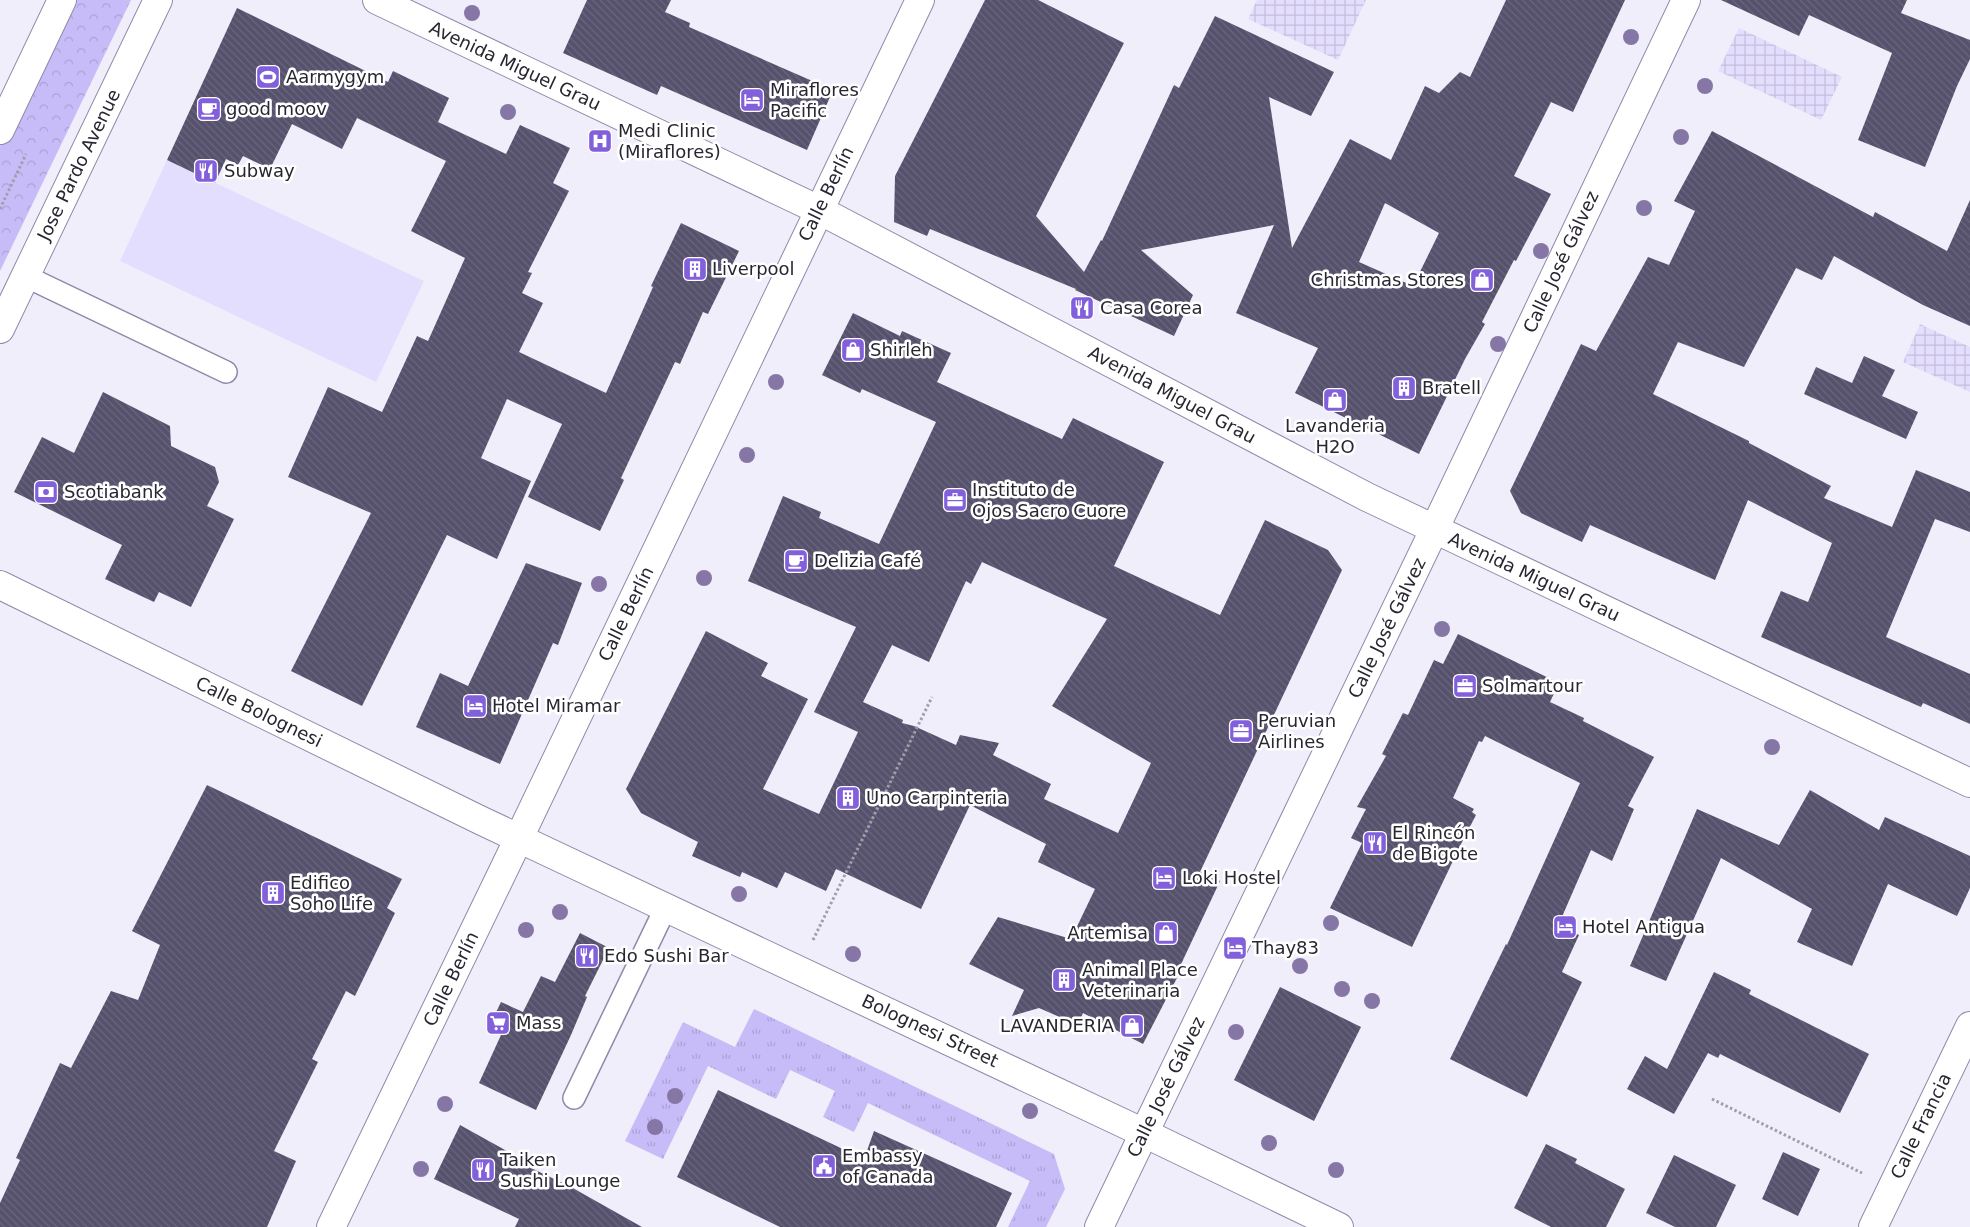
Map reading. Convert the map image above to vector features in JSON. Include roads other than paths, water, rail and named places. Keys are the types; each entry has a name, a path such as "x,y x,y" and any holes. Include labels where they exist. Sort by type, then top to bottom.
{"street":[{"path":"0,130 62,0"},
{"name":"Jose Pardo Avenue","path":"0,329 158,0"},
{"name":"Avenida Miguel Grau","path":"377,0 819,210 1367,497 1434,530 1970,783"},
{"name":"Calle Berlín","path":"330,1227 519,838 920,0"},
{"name":"Calle José Gálvez","path":"1098,1227 1434,530 1686,0"},
{"name":"Calle Bolognesi","path":"0,585 519,838"},
{"name":"Bolognesi Street","path":"519,838 1339,1227"},
{"name":"Calle Francia","path":"1873,1227 1970,1026"}],"lane":[{"path":"25,276 226,372"},
{"path":"574,1098 666,907"}],"place":[{"name":"Aarmygym","path":"268,77"},
{"name":"Miraflores Pacific","path":"752,100"},
{"name":"good moov","path":"209,109"},
{"name":"Medi Clinic (Miraflores)","path":"600,141"},
{"name":"Subway","path":"206,171"},
{"name":"Liverpool","path":"695,269"},
{"name":"Christmas Stores","path":"1482,280"},
{"name":"Casa Corea","path":"1082,308"},
{"name":"Shirleh","path":"853,350"},
{"name":"Bratell","path":"1404,388"},
{"name":"Lavanderia H2O","path":"1335,400"},
{"name":"Scotiabank","path":"46,492"},
{"name":"Instituto de Ojos Sacro Cuore","path":"955,500"},
{"name":"Delizia Café","path":"796,561"},
{"name":"Solmartour","path":"1465,686"},
{"name":"Hotel Miramar","path":"475,706"},
{"name":"Peruvian Airlines","path":"1241,731"},
{"name":"Uno Carpinteria","path":"848,798"},
{"name":"El Rincón de Bigote","path":"1375,843"},
{"name":"Loki Hostel","path":"1164,878"},
{"name":"Edifico Soho Life","path":"273,893"},
{"name":"Hotel Antigua","path":"1565,927"},
{"name":"Artemisa","path":"1166,933"},
{"name":"Thay83","path":"1235,948"},
{"name":"Edo Sushi Bar","path":"587,956"},
{"name":"Animal Place Veterinaria","path":"1064,980"},
{"name":"Mass","path":"498,1023"},
{"name":"LAVANDERIA","path":"1132,1026"},
{"name":"Embassy of Canada","path":"824,1166"},
{"name":"Taiken Sushi Lounge","path":"483,1170"}]}
